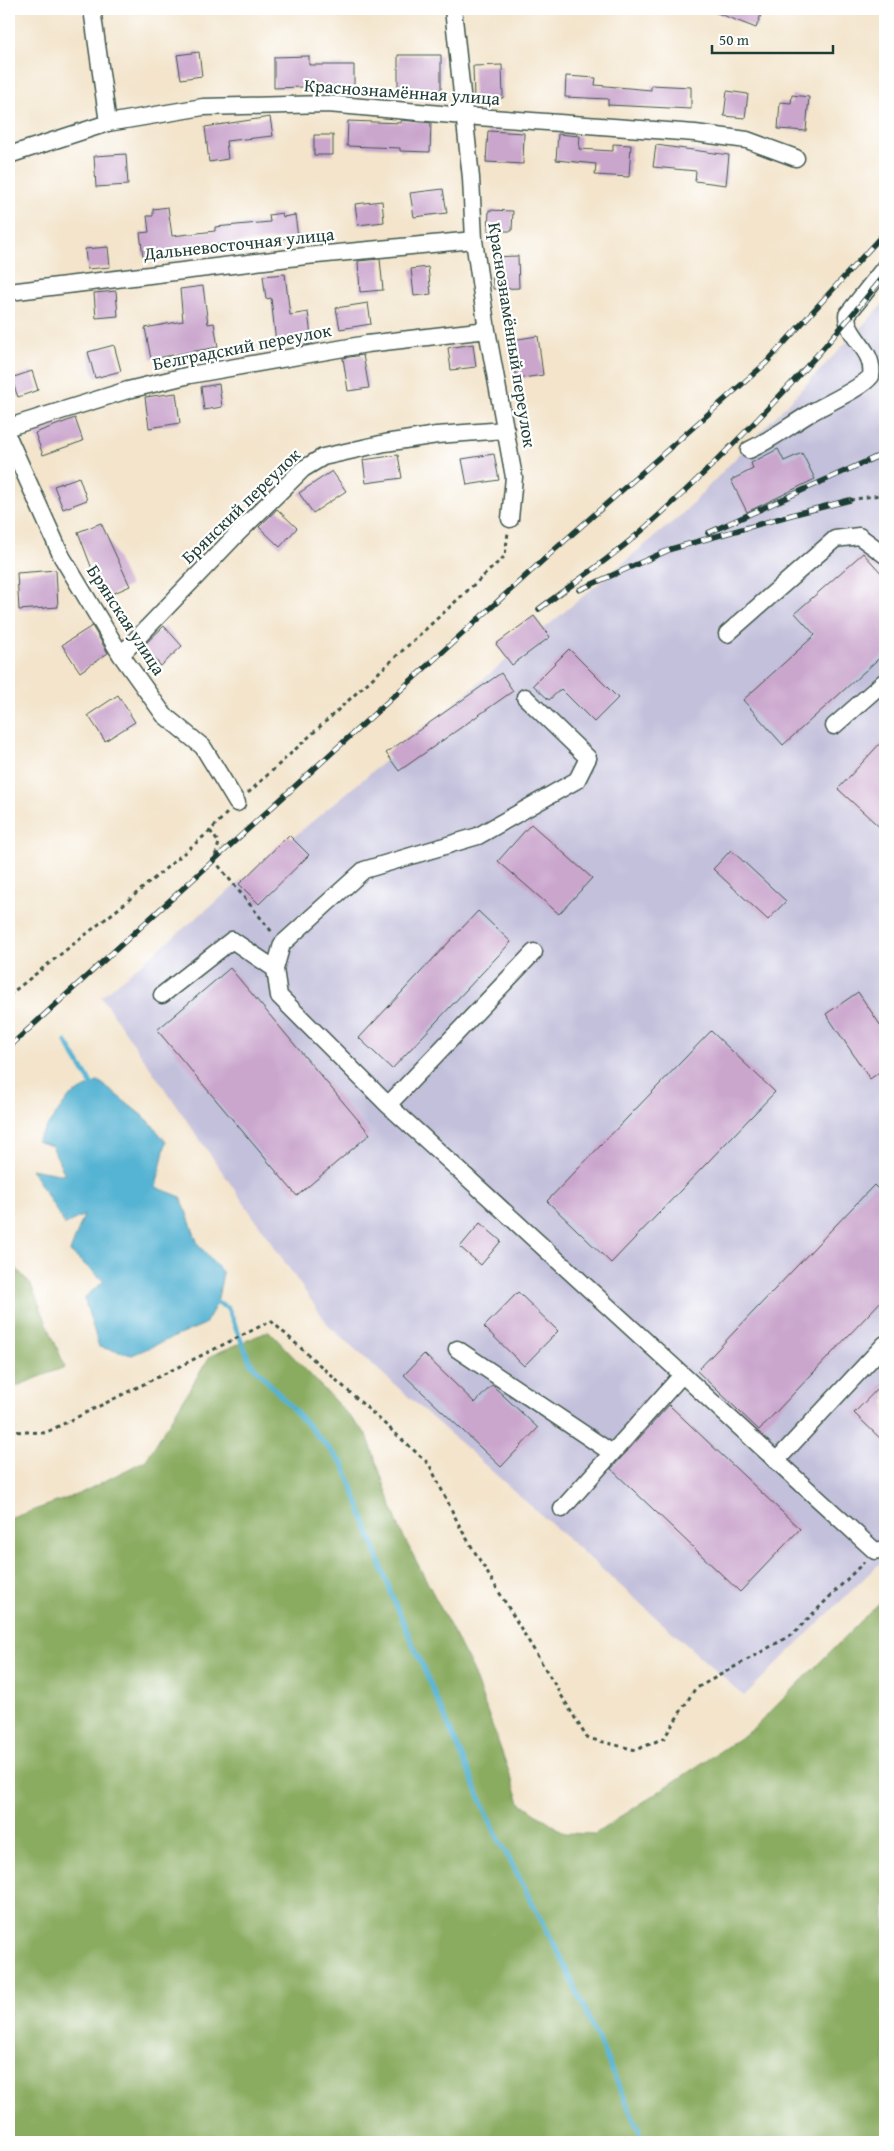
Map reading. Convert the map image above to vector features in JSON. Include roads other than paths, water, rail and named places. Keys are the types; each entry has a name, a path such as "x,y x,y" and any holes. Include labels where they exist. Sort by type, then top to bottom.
{"street":[{"path":"92,9 108,123"},
{"name":"Краснознамённый переулок","path":"453,9 471,178 474,240 487,330 514,477 510,519"},
{"name":"Краснознамённая улица","path":"9,155 108,123 203,107 328,104 695,133 747,140 796,158"},
{"name":"Дальневосточная улица","path":"9,292 306,256 474,240"},
{"path":"749,450 770,440 807,415 860,386 871,376 869,354 849,327 847,315 885,268"},
{"name":"Белградский переулок","path":"9,427 128,390 190,375 367,344 487,330"},
{"name":"Брянский переулок","path":"121,654 239,532 303,470 324,457 385,442 437,435 506,430"},
{"name":"Брянская улица","path":"9,439 62,557 121,654 164,715 203,747 237,803"},
{"path":"726,634 836,539 859,536 885,555"},
{"path":"834,726 885,681"},
{"path":"525,697 588,758 577,780 478,836 364,870 282,944 275,969 279,996 388,1105 682,1375 880,1550"},
{"path":"162,995 232,940 275,969"},
{"path":"388,1105 534,952"},
{"path":"776,1460 885,1344"},
{"path":"457,1349 612,1453"},
{"path":"562,1509 682,1375"}],"water":[{"path":"99,1081 149,1121 166,1142 156,1187 181,1197 198,1244 223,1273 217,1303 205,1324 132,1355 99,1347 84,1298 104,1281 70,1252 84,1215 65,1225 31,1169 65,1175 52,1146 36,1141 70,1096"}],"waterway":[{"path":"66,1042 92,1085"},
{"path":"217,1303 228,1308 250,1362 344,1465 394,1601 495,1832 561,1957 644,2142"}],"railway":[{"path":"9,1047 552,552 766,363 885,232"},
{"path":"539,609 608,558 679,497 801,373 885,275"},
{"path":"708,533 885,453"},
{"path":"579,590 671,549 850,500"}]}
